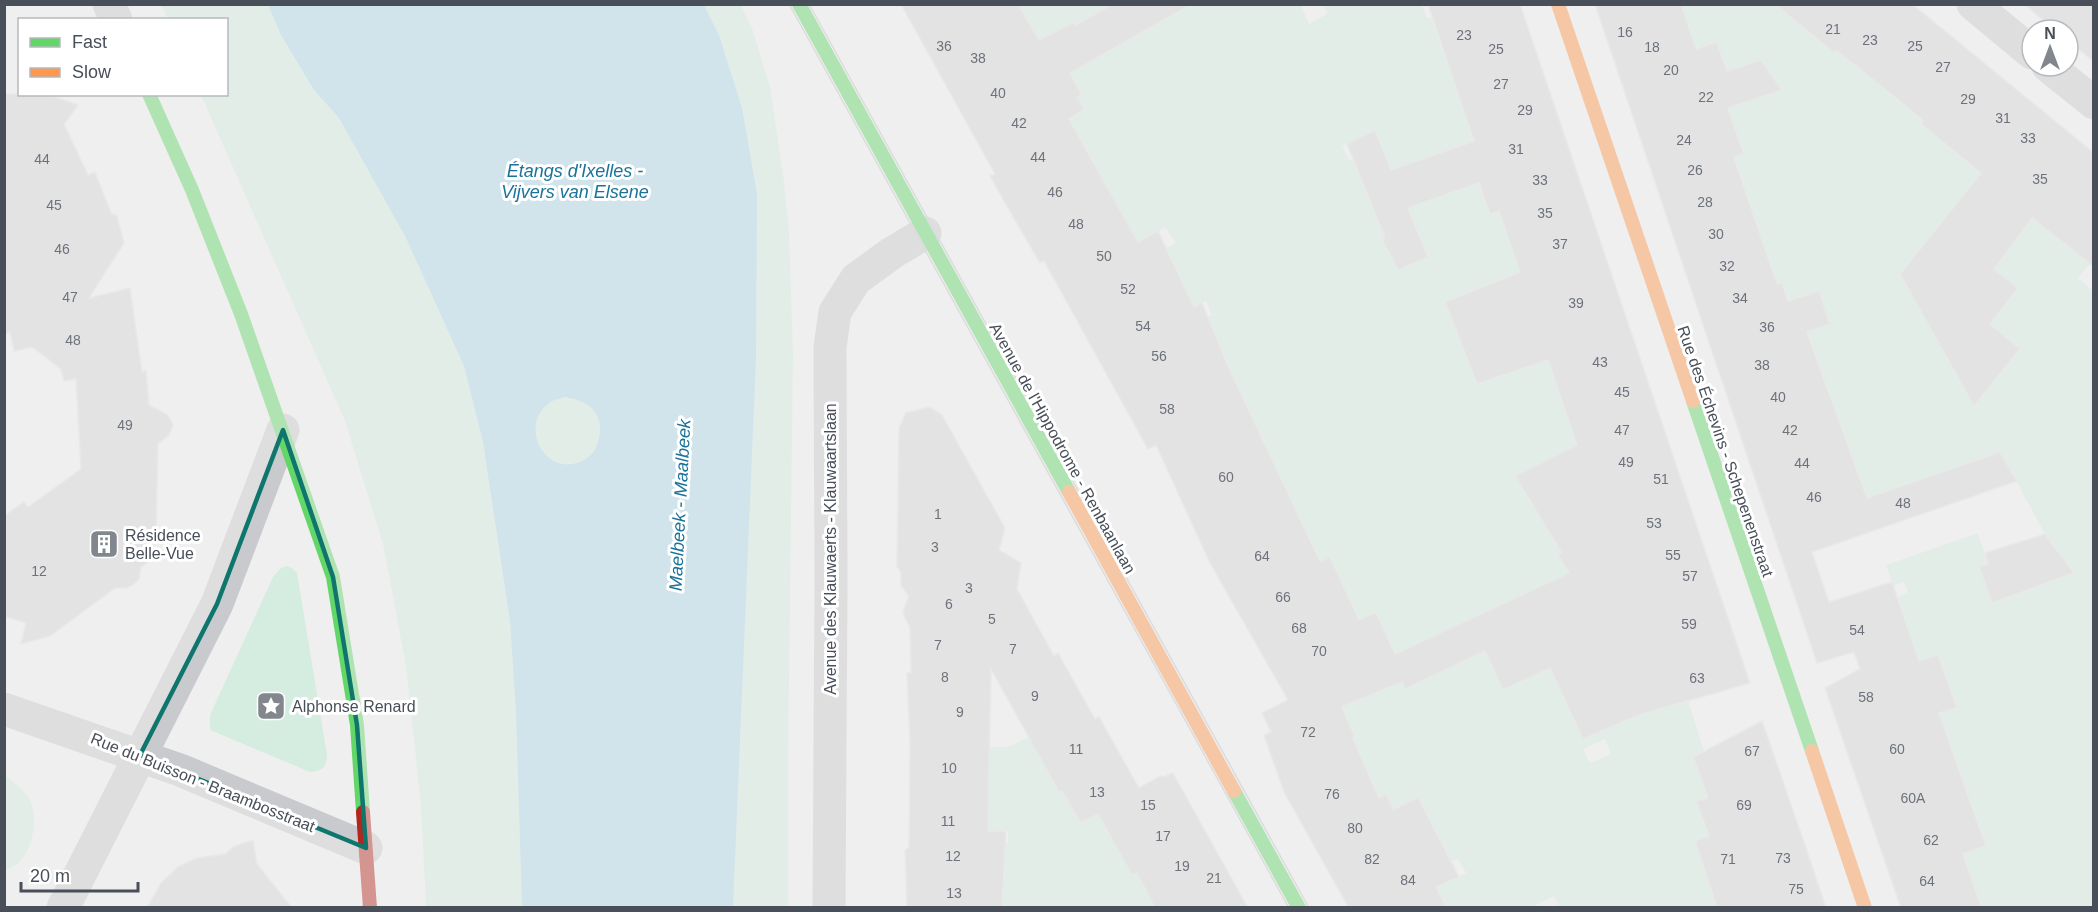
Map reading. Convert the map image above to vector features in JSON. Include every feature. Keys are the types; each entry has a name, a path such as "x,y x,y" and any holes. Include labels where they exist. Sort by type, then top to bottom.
{"street":[{"path":"109,4 115,18"},
{"name":"Avenue de l'Hippodrome - Renbaanlaan","path":"799,4 1299,908"},
{"name":"Rue des Échevins - Schepenenstraat","path":"1558,4 1865,908"},
{"path":"1973,4 2020,43"},
{"path":"2063,78 2094,103"},
{"path":"150,96 192,190 237,304 333,577 357,725 370,908"},
{"name":"Avenue des Klauwaerts - Klauwaartslaan","path":"829,908 830,347 835,312 856,279 925,233"},
{"path":"63,908 217,604 283,430"},
{"name":"Rue du Buisson - Braambosstraat","path":"4,709 180,770 366,848"}],"highlighted area":[{"path":"283,430 333,577 357,725 366,848 140,755 217,604"}],"green space":[{"path":"1775,4 1779,8 1782,5 1834,52 1837,49 2090,264 2078,278 2094,292 2093,907 1973,907 1954,857 1986,846 1971,801 1964,803 1929,717 1956,707 1938,655 1908,665 1897,597 1908,593 1904,582 1893,586 1886,565 1978,533 1988,564 1979,567 1992,603 2073,573 2045,534 2000,452 1866,498 1843,431 1796,335 1830,324 1819,291 1788,301 1782,283 1772,286 1772,269 1746,192 1728,176 1739,172 1734,157 1744,154 1739,139 1729,142 1719,111 1781,90 1761,60 1709,78 1679,5","holes":["1945,218 2000,261 1994,269 2018,288 1965,306 1974,405 1900,274"]},
{"name":"Étangs d'Ixelles - Vijvers van Elsene","path":"161,5 741,5 753,31 770,87 789,232 793,354 788,907 426,907 421,806 406,666 383,544 345,421 201,96 228,96 228,18 168,18"},
{"path":"1006,5 1113,5 1076,25 1073,22 1039,40 1023,13"},
{"path":"1192,5 1301,5 1309,24 1327,14 1324,5 1422,5 1427,18 1432,17 1442,50 1456,46 1494,106 1464,166 1472,186 1499,177 1490,214 1499,211 1580,427 1646,678 1663,708 1688,700 1704,751 1693,757 1708,798 1696,801 1709,836 1717,907 1560,907 1554,896 1535,905 1536,907 1447,907 1436,887 1466,873 1458,859 1428,872 1426,813 1418,797 1394,809 1386,795 1379,798 1360,754 1334,746 1355,737 1342,707 1386,634 1376,612 1349,625 1344,588 1331,557 1319,562 1246,404 1227,376 1230,367 1223,351 1199,363 1195,322 1212,315 1206,301 1182,312 1166,248 1176,243 1165,227 1138,242 1069,119 1084,109 1077,97 1081,94 1076,84 1051,83","holes":["1375,131 1381,146 1349,160 1342,146","1425,159 1408,208 1414,222 1406,226 1419,235 1428,257 1398,270 1382,239 1385,238 1370,199 1392,170","1446,302 1517,370 1477,384","1529,469 1544,496 1530,503 1516,476","1561,552 1623,634 1504,690 1485,651 1405,688 1390,657 1572,572 1558,555","1605,739 1611,754 1590,763 1583,749"]},
{"path":"287,566 297,573 327,755 326,763 318,771 310,772 210,730 210,715 273,577 281,568"},
{"path":"1036,734 1036,750 1059,792 1063,791 1081,823 1108,808 1114,843 1132,875 1142,870 1163,907 1002,907 1005,869 1002,869 1002,848 1008,841 1008,831 987,831 988,747 1008,747"},
{"path":"4,775 29,798 34,818 33,835 27,852 17,864 5,871"}],"water":[{"name":"Étangs d'Ixelles - Vijvers van Elsene","path":"268,5 704,5 719,35 742,108 757,194 756,359 733,907 522,907 516,712 510,621 483,442 464,366 406,238 339,118 314,90 281,35","holes":["565,397 583,402 595,412 600,426 600,435 596,448 589,456 577,463 565,464 554,461 539,446 536,424 540,413 550,403"]}],"building":[{"path":"901,4 1018,4 1039,40 1074,22 1076,25 1113,4 1192,4 1070,73 1082,95 1077,97 1084,109 1069,119 1138,242 1158,231 1194,307 1202,303 1229,368 1320,561 1330,557 1359,620 1376,612 1395,654 1569,573 1558,555 1561,552 1515,476 1577,445 1548,360 1477,384 1445,302 1520,272 1499,211 1490,214 1479,183 1408,208 1428,257 1398,270 1382,239 1385,238 1347,144 1375,130 1391,170 1474,141 1428,4 1520,4 1750,683 1639,715 1583,739 1550,668 1503,690 1485,651 1405,689 1402,682 1342,707 1379,798 1386,794 1394,809 1418,797 1459,877 1436,887 1447,908 1349,908 1284,792 1264,735 1271,732 1262,713 1288,700 1210,563 1156,445 1148,449 1044,261 1040,263 1016,222 990,176 995,174"},
{"path":"1595,4 1681,4 1696,49 1717,42 1727,71 1761,60 1782,90 1728,108 1744,154 1734,157 1777,284 1782,283 1788,301 1819,291 1830,324 1807,332 1867,498 2000,452 2017,481 1812,552 1829,602 1892,582 1919,661 1938,655 1957,708 1939,713 1986,846 1963,854 1982,908 1901,908 1825,688 1860,669 1854,652 1817,663"},
{"path":"1775,4 1912,4 2094,153 2094,267 2032,218 1994,269 2018,288 1990,324 2020,349 1974,406 1900,274 1981,173 1921,124 1923,121 1896,98 1836,50 1834,53"},
{"path":"2024,4 2094,4 2094,62 2080,50 2080,18 2041,18"},
{"path":"4,94 53,96 78,105 64,124 88,175 95,172 111,213 117,216 124,243 89,298 130,288 142,372 146,370 149,405 168,415 173,425 169,435 158,444 156,534 151,560 141,567 139,579 126,588 115,588 50,636 21,644 26,623 4,616 4,516 24,502 28,507 81,469 76,379 64,381 61,369 32,347 14,351 10,332 4,334"},
{"path":"929,407 942,415 1005,528 999,550 1021,563 1017,589 1054,656 1058,653 1095,719 1099,717 1139,788 1160,776 1164,777 1173,773 1248,908 1155,908 1137,873 1132,875 1098,814 1081,823 1062,791 1059,792 991,669 988,831 1006,831 1002,908 907,908 905,850 909,847 910,744 907,673 911,673 910,627 903,611 909,596 901,586 901,573 897,566 899,428 906,413"},
{"path":"2045,534 2074,573 1992,603 1979,567 1988,564 1985,553"},
{"path":"1762,721 1826,908 1717,908 1695,841 1709,836 1696,801 1708,798 1693,757"},
{"path":"253,840 257,864 292,908 147,908 161,883 178,867 197,858 225,854 233,847"}],"tram line":[{"path":"789,4 1289,908"},
{"path":"809,4 1309,908"}],"traffic: fast":[{"path":"799,4 1069,492"},
{"path":"150,96 192,190 241,314 333,577 357,725 363,812"},
{"path":"1693,401 1812,751"},
{"path":"1234,791 1299,908"}],"traffic: slow":[{"path":"1558,4 1693,401"},
{"path":"1069,492 1234,791"},
{"path":"1812,751 1865,908"}],"traffic: jam":[{"path":"363,812 370,908"}],"place":[{"name":"Résidence Belle-Vue","path":"104,544"},
{"name":"Alphonse Renard","path":"271,706"}],"water label":[{"name":"Maelbeek - Maalbeek","path":"680,505"}]}
